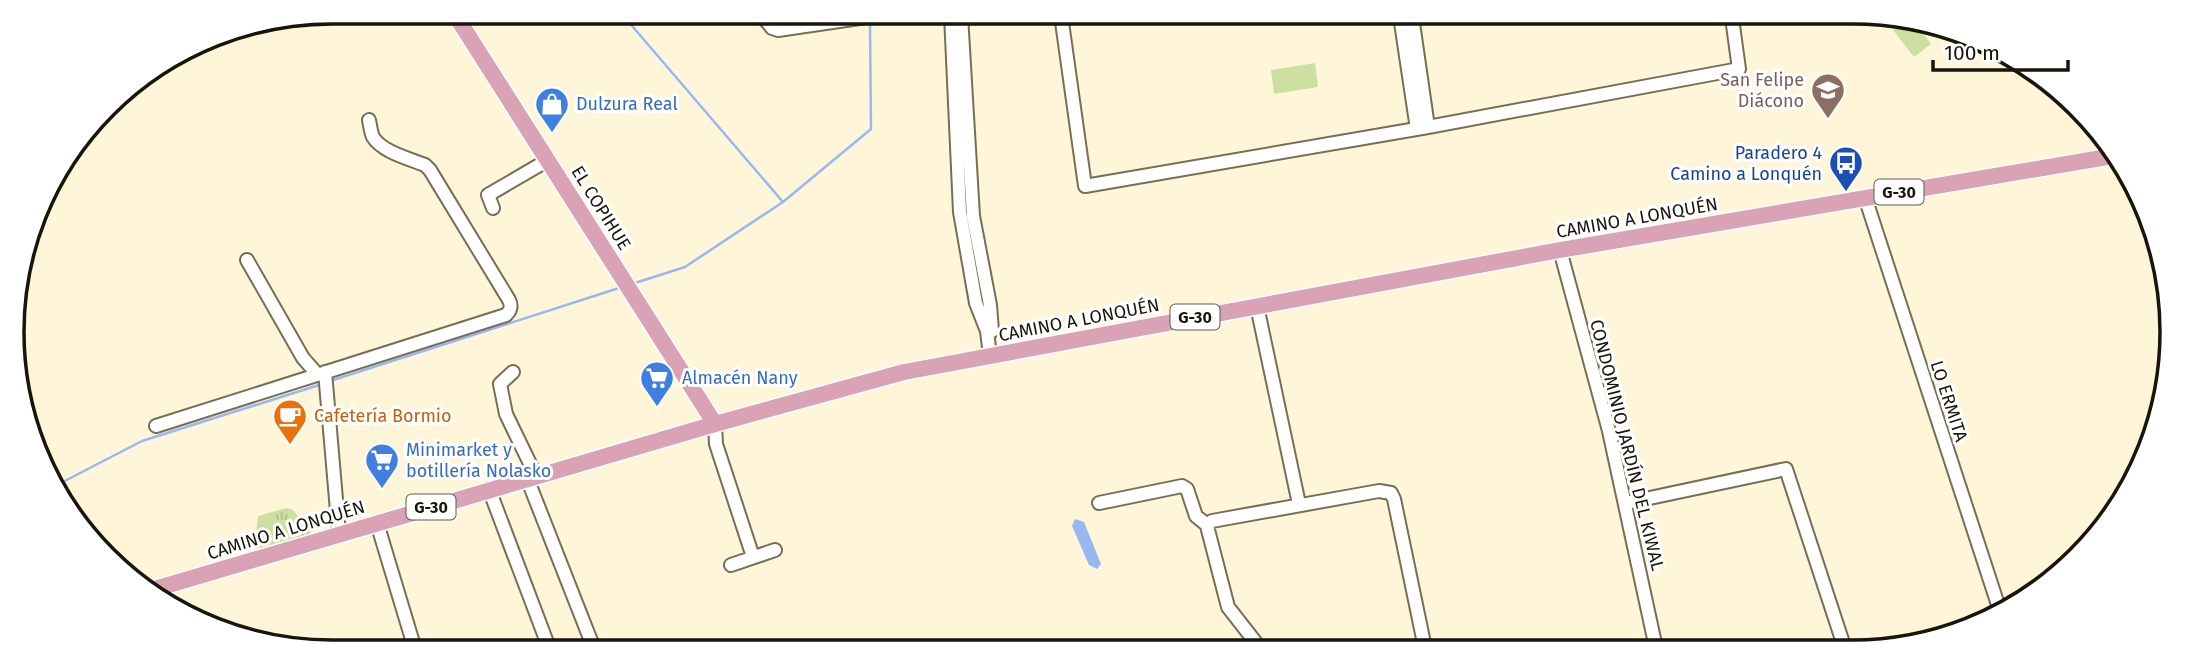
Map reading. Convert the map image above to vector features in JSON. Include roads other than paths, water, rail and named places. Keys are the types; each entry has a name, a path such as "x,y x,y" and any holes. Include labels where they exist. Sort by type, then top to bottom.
{"main road":[{"name":"EL COPIHUE","path":"461,24 715,424"},
{"name":"CAMINO A LONQUÉN","path":"160,587 489,489 888,376 1560,250 2106,157"}],"street":[{"path":"770,24 778,30 819,24"},
{"path":"951,24 960,212 976,303 988,331 993,355"},
{"path":"962,24 975,230 993,355"},
{"path":"1062,24 1084,187 1739,69 1733,24"},
{"path":"1402,24 1422,128"},
{"path":"1413,24 1422,128"},
{"path":"156,426 506,315 512,306 430,170 425,165 385,147 373,136 369,120"},
{"path":"493,208 488,195 548,160"},
{"name":"LO ERMITA","path":"1865,197 1998,603"},
{"name":"CONDOMINIO JARDÍN DEL KIWAL","path":"1560,250 1609,431 1654,640"},
{"path":"247,260 303,358 321,373 339,534"},
{"path":"1257,306 1299,505"},
{"path":"513,372 500,384 506,414 532,477 591,640"},
{"path":"715,424 716,444 753,557"},
{"path":"1626,503 1786,469 1842,640"},
{"path":"1099,503 1182,486 1187,489 1197,518 1208,524"},
{"path":"489,489 546,640"},
{"path":"1208,524 1212,521 1379,491 1391,493 1423,640"},
{"path":"377,523 412,640"},
{"path":"1208,524 1207,532 1228,607 1254,640"},
{"path":"731,565 775,550"}],"water":[{"path":"1075,519 1084,522 1101,564 1097,569 1089,565 1072,526"}],"waterway":[{"path":"630,24 783,202"},
{"path":"635,283 685,267 783,202 871,129 870,25"},
{"path":"333,380 619,288"},
{"path":"64,482 142,441 319,385"}],"place":[{"name":"San Felipe Diácono","path":"1828,120"},
{"name":"Dulzura Real","path":"552,134"},
{"name":"Paradero 4 Camino a Lonquén","path":"1846,193"},
{"name":"Almacén Nany","path":"657,408"},
{"name":"Cafetería Bormio","path":"290,446"},
{"name":"Minimarket y botillería Nolasko","path":"382,490"}]}
